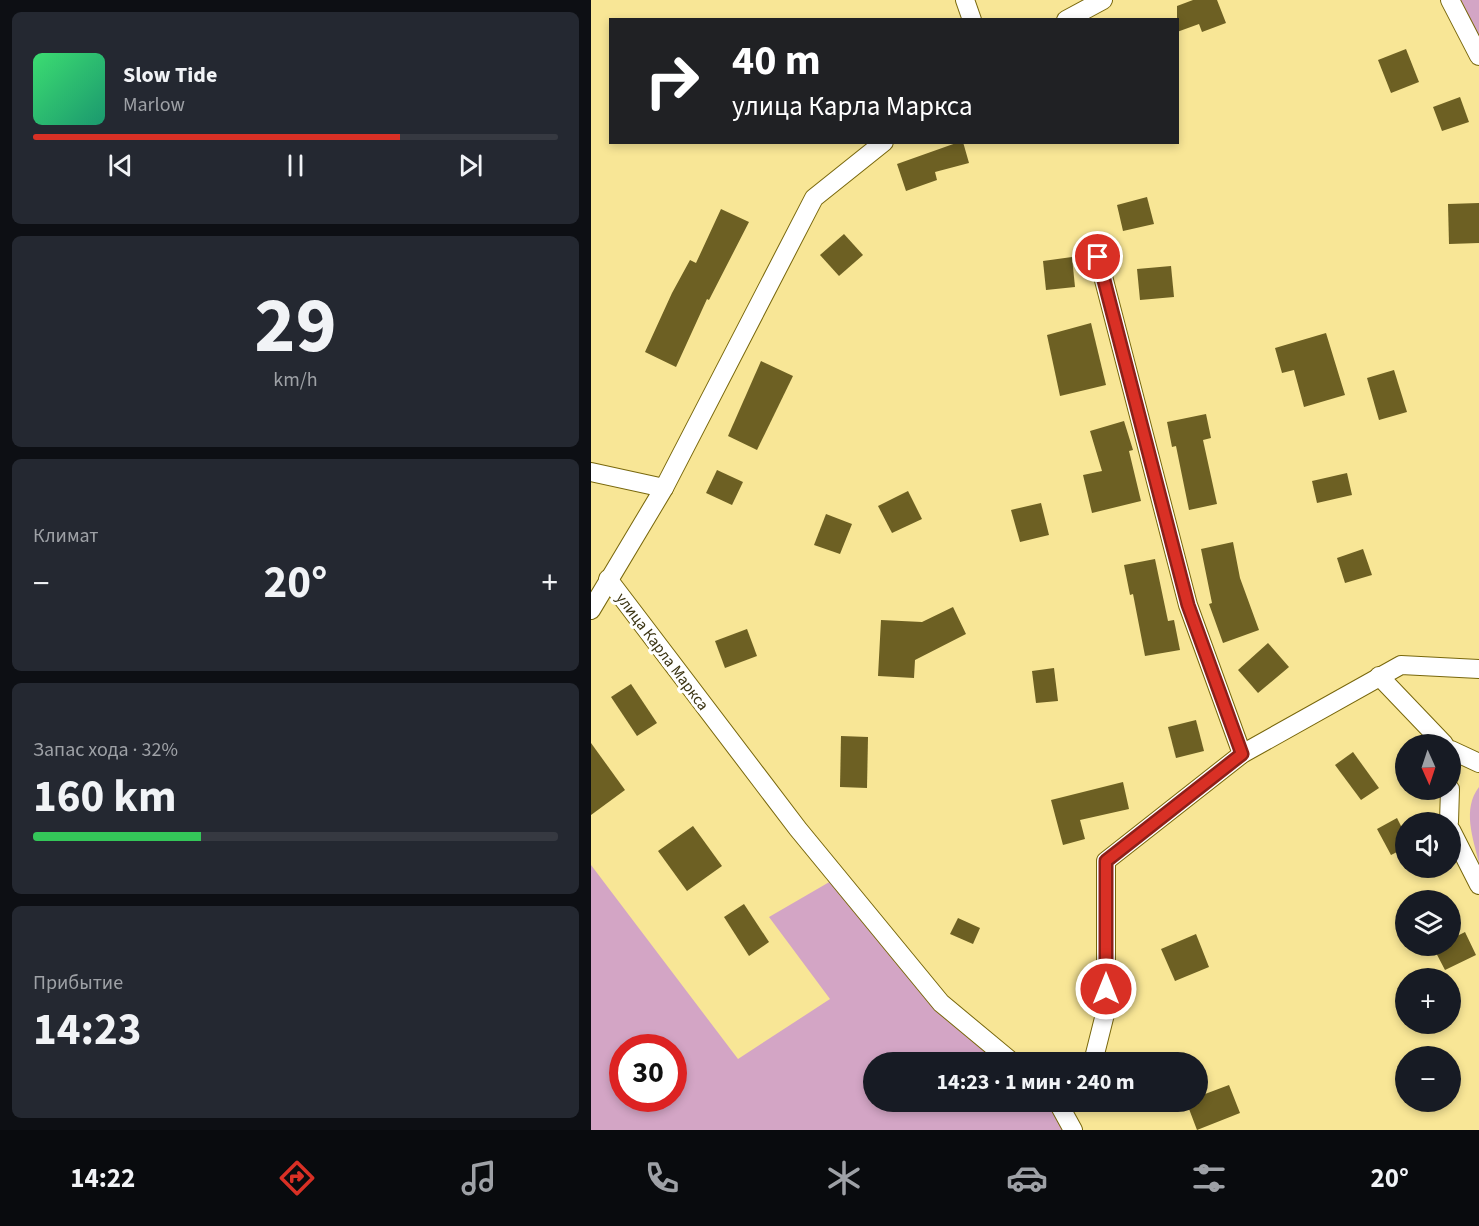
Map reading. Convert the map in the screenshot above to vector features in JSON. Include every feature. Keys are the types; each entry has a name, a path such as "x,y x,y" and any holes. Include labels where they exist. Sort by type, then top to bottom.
{"street":[{"path":"965,0 971,18"},
{"path":"1070,18 1103,0"},
{"path":"1450,0 1479,56"},
{"name":"улица Карла Маркса","path":"882,144 814,198 664,488 608,579 798,829 941,1003 1000,1052"},
{"path":"1098,257 1188,605 1242,754"},
{"path":"591,472 664,488"},
{"path":"591,610 608,579"},
{"path":"1096,1052 1106,1010 1106,861 1242,754 1379,676 1401,665 1479,669"},
{"path":"1379,676 1435,734"},
{"path":"1461,755 1479,763"},
{"path":"1461,850 1479,885"},
{"path":"1063,1112 1073,1130"}],"shaded area":[{"path":"1459,0 1479,0 1479,44"},
{"path":"1479,787 1479,863 1470,824 1470,814 1474,796"},
{"path":"591,865 738,1059 830,999 769,917 838,877 941,1003 1000,1052 863,1052 863,1112 1063,1112 1073,1130 591,1130"}],"building":[{"path":"1193,0 1217,0 1226,23 1202,32 1199,24 1179,31 1177,6"},
{"path":"1406,49 1419,82 1391,93 1378,60"},
{"path":"1460,97 1469,122 1442,131 1433,107"},
{"path":"953,144 964,144 969,163 935,172 937,180 906,191 897,164"},
{"path":"1147,197 1154,224 1123,231 1117,205"},
{"path":"1479,203 1479,243 1449,244 1448,204"},
{"path":"721,209 749,222 709,300 707,299 676,367 645,352 672,293 690,260 696,263"},
{"path":"844,234 863,255 839,276 820,255"},
{"path":"1072,257 1075,287 1046,290 1043,261"},
{"path":"1171,266 1174,297 1140,300 1137,269"},
{"path":"1091,323 1106,385 1060,396 1047,335"},
{"path":"1326,333 1345,395 1304,407 1294,370 1282,373 1275,348"},
{"path":"761,361 793,376 757,450 728,436"},
{"path":"1394,370 1407,412 1379,420 1367,378"},
{"path":"1206,414 1211,438 1203,440 1217,504 1189,510 1176,446 1172,447 1167,422"},
{"path":"1124,421 1133,450 1129,451 1141,501 1092,513 1083,475 1102,471 1090,431"},
{"path":"717,470 743,482 732,505 706,493"},
{"path":"1347,473 1352,495 1317,503 1312,481"},
{"path":"908,491 922,519 892,533 878,506"},
{"path":"1041,503 1049,535 1020,542 1011,510"},
{"path":"826,514 852,524 840,554 814,545"},
{"path":"1233,542 1240,578 1259,630 1223,643 1209,604 1212,603 1201,549"},
{"path":"1363,549 1372,575 1345,583 1337,558"},
{"path":"1155,559 1168,621 1174,620 1180,650 1145,656 1133,594 1130,595 1124,565"},
{"path":"953,607 966,634 915,660 914,678 878,676 881,620 922,622"},
{"path":"747,629 757,656 725,668 715,641"},
{"path":"1268,643 1289,667 1258,693 1238,670"},
{"path":"1054,668 1058,701 1036,703 1032,671"},
{"path":"631,684 657,723 637,736 611,697"},
{"path":"1196,720 1204,751 1176,758 1168,727"},
{"path":"841,736 868,737 867,788 840,787"},
{"path":"591,743 625,790 591,815"},
{"path":"1353,752 1379,788 1361,800 1335,765"},
{"path":"1123,782 1129,809 1080,820 1085,839 1063,845 1051,800"},
{"path":"1395,819 1395,853 1391,855 1377,829"},
{"path":"693,826 722,866 687,891 658,851"},
{"path":"744,904 769,942 749,956 724,917"},
{"path":"958,918 980,928 973,944 950,934"},
{"path":"1465,932 1476,955 1449,968 1444,968 1438,956 1461,956 1461,934"},
{"path":"1196,934 1209,967 1175,981 1161,949"},
{"path":"1229,1085 1240,1113 1197,1130 1190,1112 1208,1112 1208,1093"}],"route":[{"path":"1098,257 1188,605 1242,754 1106,861 1106,989"}]}
